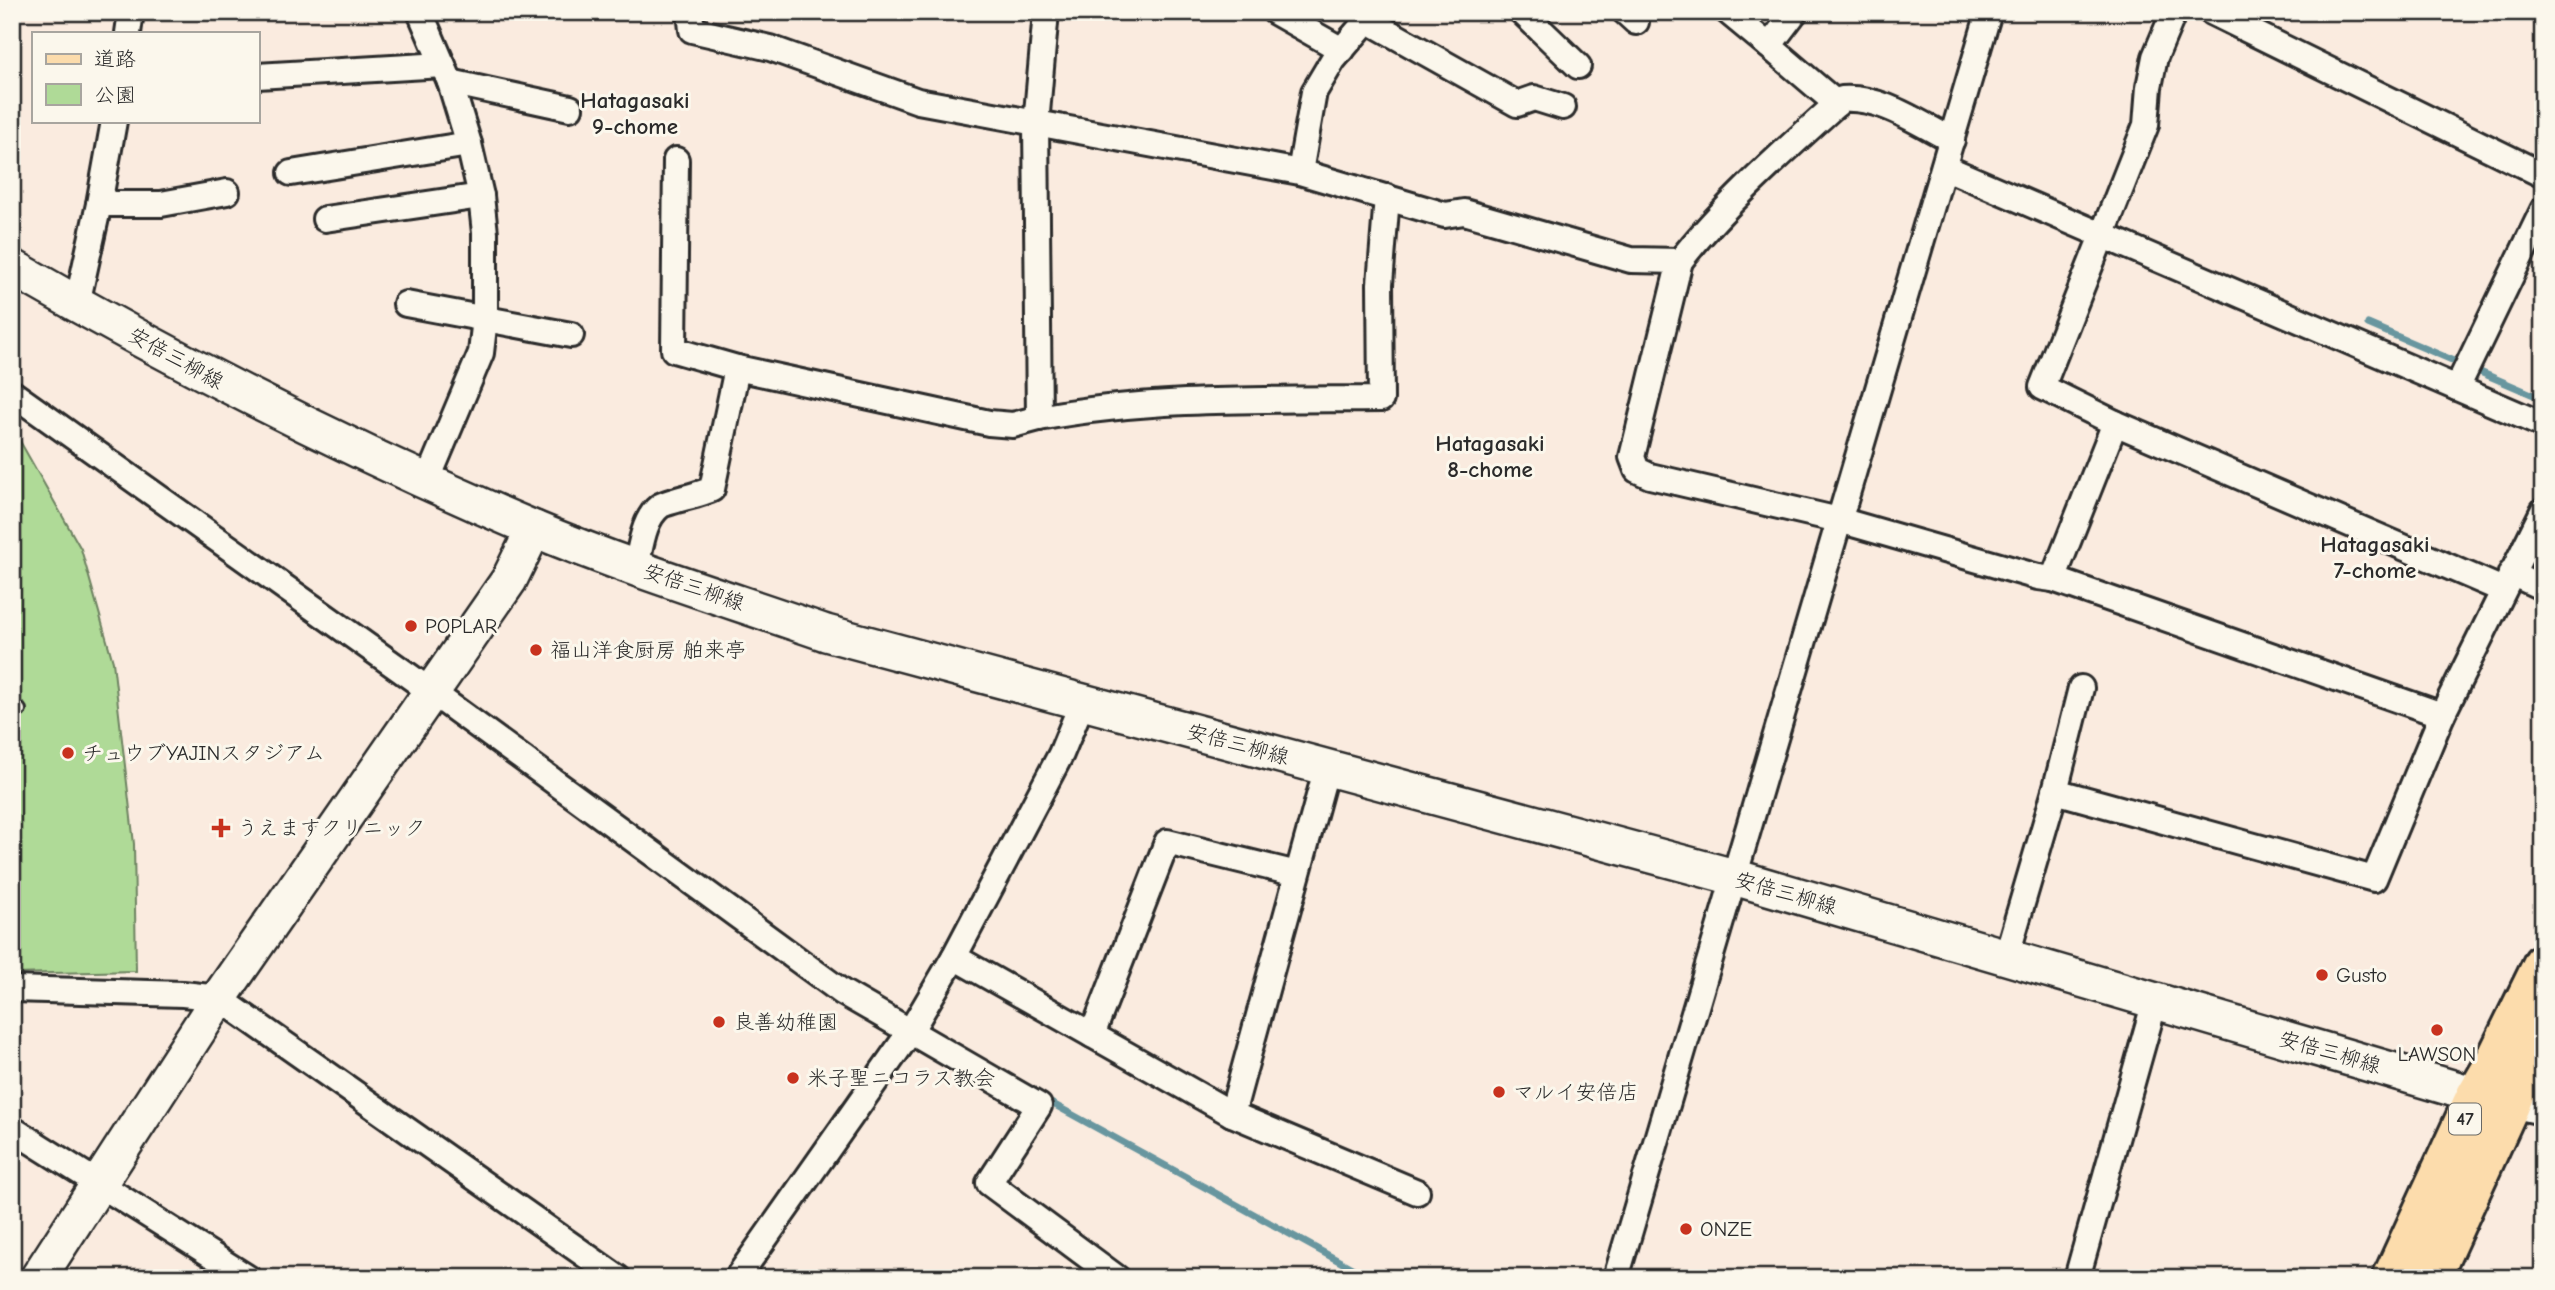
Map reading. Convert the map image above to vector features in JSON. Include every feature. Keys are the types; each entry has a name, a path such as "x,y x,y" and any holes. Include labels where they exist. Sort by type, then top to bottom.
{"main road":[{"name":"47","path":"2509,1104 2490,1071 2543,963"},
{"name":"47","path":"2431,1278 2543,1023"},
{"name":"47","path":"2392,1278 2509,1104"}],"street":[{"path":"128,32 131,12"},
{"path":"420,12 447,73 469,144 481,196 485,233 485,318 481,353 427,481"},
{"path":"1039,418 1036,124 1046,12"},
{"path":"1275,12 1342,50"},
{"path":"1522,12 1578,66"},
{"path":"1728,12 1837,104"},
{"path":"1769,46 1795,12"},
{"path":"1616,1278 1989,12"},
{"path":"2174,12 2155,57 2146,125 2042,387 2115,423 2507,582 2543,588"},
{"path":"2211,12 2543,175"},
{"path":"685,13 692,30 770,48 918,101 1300,172 1445,215 1464,212 1631,260 1680,261"},
{"path":"1300,172 1314,92 1342,50 1371,16 1517,104 1534,98 1563,107"},
{"path":"259,76 447,73 570,108"},
{"path":"1952,140 1880,103 1858,98 1842,99 1699,236 1680,261 1632,457 1637,470 1650,476 1839,520 2053,579 2442,715"},
{"path":"77,304 114,122"},
{"path":"291,173 469,144"},
{"path":"676,160 674,350 737,368 1013,425 1089,409 1203,400 1381,398 1380,284 1387,197"},
{"path":"1944,167 2543,425"},
{"path":"99,204 161,204 227,192"},
{"path":"325,219 481,196"},
{"path":"2457,388 2543,210"},
{"name":"安倍三柳線","path":"12,267 241,393 534,529 826,632 1734,877 2509,1104"},
{"path":"406,304 571,335"},
{"path":"636,567 648,520 661,505 712,489 737,368"},
{"path":"12,393 433,692 842,992 1039,1106 989,1183 1117,1278"},
{"path":"2053,579 2115,423"},
{"path":"2054,791 2374,879 2442,715 2543,511"},
{"path":"38,1278 219,998 509,580 534,529"},
{"path":"2006,958 2081,688"},
{"path":"737,1278 910,1032 954,957 1061,754 1082,703"},
{"path":"1232,1114 1327,767"},
{"path":"1092,1035 1167,842 1297,874"},
{"path":"954,957 1232,1114 1417,1192"},
{"path":"12,989 183,994 219,998 618,1278"},
{"path":"2077,1278 2155,1001"},
{"path":"12,1129 248,1278"}],"green space":[{"name":"チュウブYAJINスタジアム","path":"12,427 81,549 113,662 134,844 136,971 12,974"}],"waterway":[{"path":"2368,324 2543,399"},
{"path":"1053,1104 1370,1278"}],"place":[{"name":"POPLAR","path":"411,626"},
{"name":"福山洋食厨房 舶来亭","path":"536,650"},
{"name":"チュウブYAJINスタジアム","path":"68,753"},
{"name":"うえますクリニック","path":"221,828"},
{"name":"Gusto","path":"2322,975"},
{"name":"良善幼稚園","path":"719,1022"},
{"name":"LAWSON","path":"2437,1030"},
{"name":"米子聖ニコラス教会","path":"793,1078"},
{"name":"マルイ安倍店","path":"1499,1092"},
{"name":"ONZE","path":"1686,1229"}],"district":[{"name":"Hatagasaki 9-chome","path":"635,113"},
{"name":"Hatagasaki 8-chome","path":"1490,456"},
{"name":"Hatagasaki 7-chome","path":"2375,557"}]}
